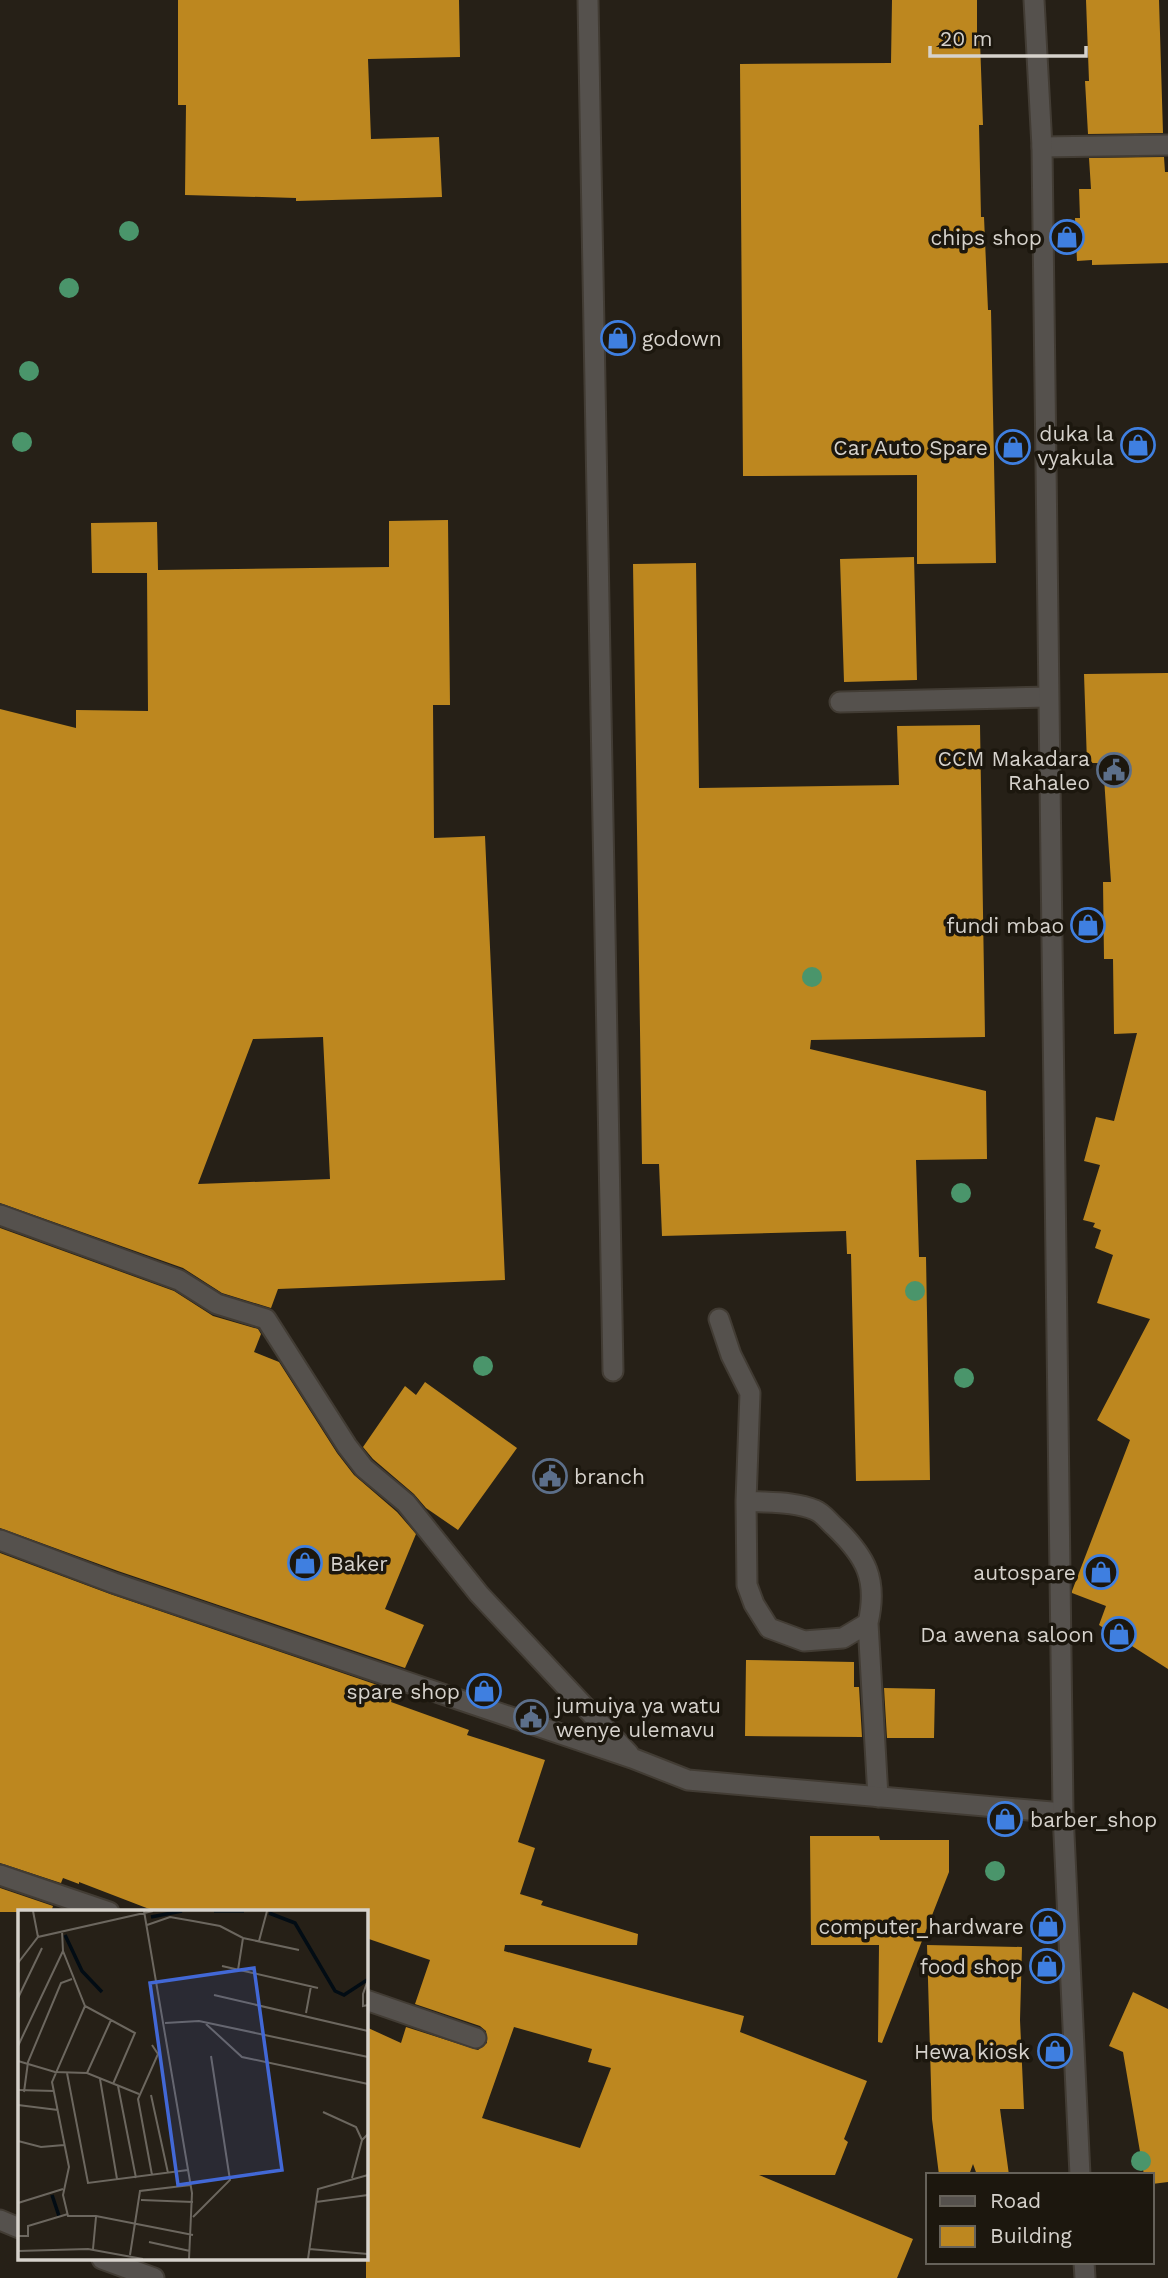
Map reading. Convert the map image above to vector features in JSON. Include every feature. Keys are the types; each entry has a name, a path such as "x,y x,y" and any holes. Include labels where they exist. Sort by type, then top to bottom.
{"street":[{"path":"588,0 613,1371"},
{"path":"1034,0 1042,147 1063,1813 1080,2173"},
{"path":"1042,147 1168,145"},
{"path":"840,702 1048,697"},
{"path":"0,1215 179,1280 217,1304 266,1319 347,1446 364,1468 406,1503 479,1594 632,1758"},
{"path":"719,1319 731,1354 750,1393 746,1501 747,1584 754,1604 769,1628 804,1641 843,1638 868,1622"},
{"path":"746,1501 797,1505 818,1511 856,1548 870,1575 873,1599 868,1622 878,1797"},
{"path":"0,1540 114,1583 632,1758 688,1780 1063,1813"},
{"path":"0,1875 103,1910"},
{"path":"368,2001 476,2038"},
{"path":"0,2220 18,2228"},
{"path":"105,2260 154,2278"}],"building":[{"path":"178,0 459,0 460,57 368,59 371,139 439,137 442,197 296,201 296,198 185,195 186,105 178,105"},
{"path":"892,0 977,0 983,125 979,125 981,217 984,217 988,310 991,310 996,563 917,564 917,475 743,476 740,64 891,63"},
{"path":"1086,0 1159,0 1163,133 1088,134 1085,81 1089,81"},
{"path":"1164,157 1165,172 1168,172 1168,263 1092,265 1092,260 1077,261 1075,218 1080,218 1079,189 1091,189 1089,158"},
{"path":"448,520 450,705 433,705 434,838 485,836 505,1280 278,1289 271,1308 222,1293 183,1268 0,1203 0,709 76,728 76,710 148,711 147,573 92,573 91,523 157,522 158,570 389,567 389,521","holes":["323,1037 330,1179 198,1184 253,1039"]},
{"path":"914,557 917,680 844,682 840,559"},
{"path":"696,563 699,788 899,785 897,726 980,725 985,1037 811,1040 810,1049 986,1091 987,1159 916,1160 919,1257 926,1257 930,1480 856,1481 851,1254 847,1254 846,1231 662,1236 659,1164 642,1164 633,564"},
{"path":"1168,673 1168,1669 1099,1625 1106,1606 1072,1591 1130,1440 1097,1420 1150,1319 1097,1303 1113,1255 1095,1248 1101,1230 1093,1227 1095,1223 1083,1220 1100,1165 1084,1161 1096,1117 1114,1121 1137,1033 1114,1034 1113,959 1104,959 1103,882 1111,882 1103,763 1087,763 1084,674"},
{"path":"0,1228 174,1291 213,1316 258,1329 261,1334 254,1352 279,1362 354,1475 397,1512 416,1534 385,1609 424,1625 405,1668 0,1528"},
{"path":"425,1382 517,1448 458,1530 426,1508 363,1447 405,1386 416,1395"},
{"path":"0,1553 110,1594 395,1691 391,1702 469,1730 467,1735 545,1760 518,1842 535,1848 520,1894 543,1901 541,1905 638,1934 637,1945 505,1945 504,1951 744,2016 740,2032 867,2081 844,2139 848,2142 835,2175 759,2175 913,2239 897,2278 366,2278 368,2028 401,2043 406,2027 478,2050 487,2043 486,2031 480,2026 415,2004 430,1960 368,1939 368,1910 152,1910 79,1882 63,1878 61,1883 0,1863","holes":["514,2027 592,2049 588,2062 611,2068 580,2148 482,2118"]},
{"path":"746,1660 854,1662 854,1687 859,1687 862,1737 745,1736"},
{"path":"884,1688 935,1689 934,1738 887,1738"},
{"path":"810,1836 949,1840 949,1872 882,2043 878,2042 879,1945 811,1945"},
{"path":"0,1888 53,1906 52,1910 0,1912"},
{"path":"927,1945 1022,1947 1020,2020 1024,2109 1000,2109 1009,2173 976,2173 973,2164 970,2173 939,2173 932,2119"},
{"path":"1133,1992 1168,2009 1168,2182 1154,2184 1154,2173 1144,2173 1123,2052 1109,2046"}],"place":[{"name":"chips shop","path":"1067,237"},
{"name":"godown","path":"618,338"},
{"name":"duka la vyakula","path":"1138,445"},
{"name":"Car Auto Spare","path":"1013,447"},
{"name":"CCM Makadara Rahaleo","path":"1114,770"},
{"name":"fundi mbao","path":"1088,925"},
{"name":"branch","path":"550,1476"},
{"name":"Baker","path":"305,1563"},
{"name":"autospare","path":"1101,1572"},
{"name":"Da awena saloon","path":"1119,1634"},
{"name":"spare shop","path":"484,1691"},
{"name":"jumuiya ya watu wenye ulemavu","path":"531,1717"},
{"name":"barber_shop","path":"1005,1819"},
{"name":"computer_hardware","path":"1048,1926"},
{"name":"food shop","path":"1047,1966"},
{"name":"Hewa kiosk","path":"1055,2051"}]}
